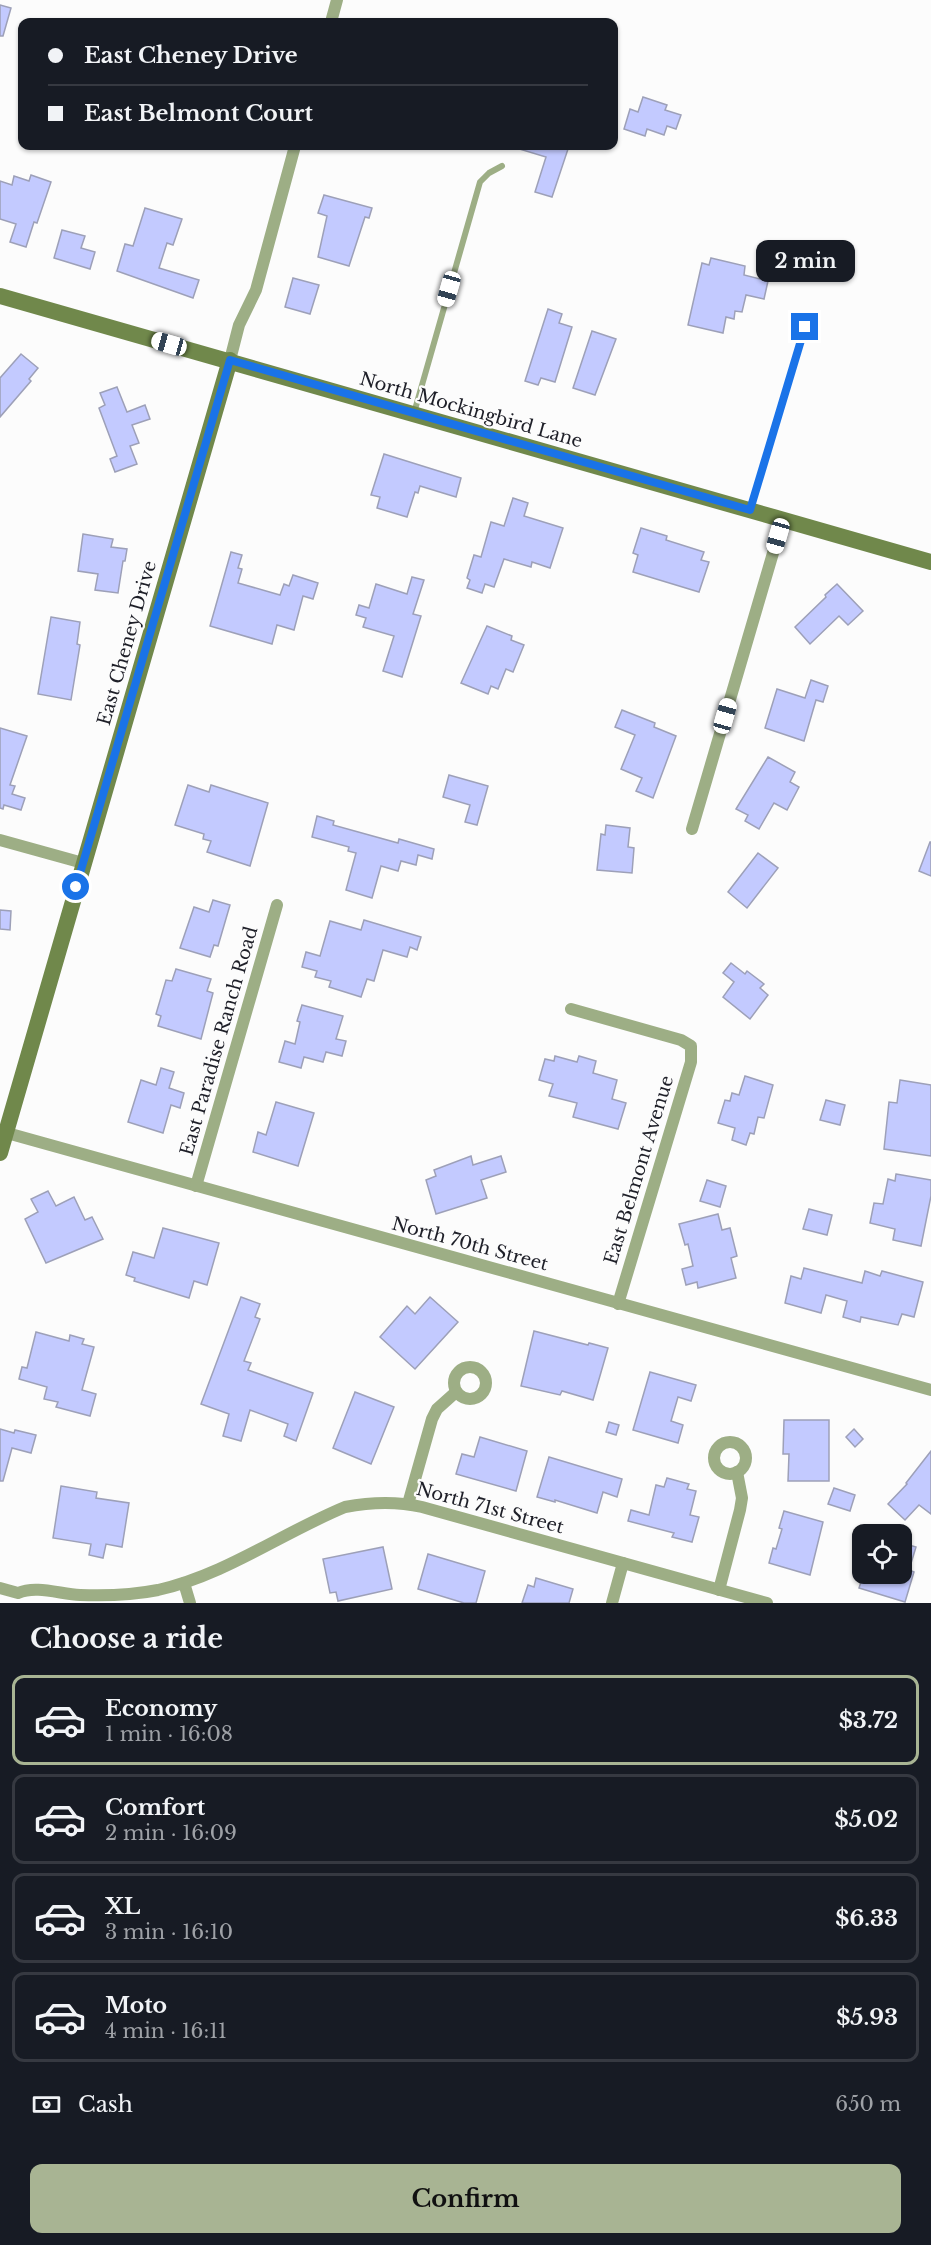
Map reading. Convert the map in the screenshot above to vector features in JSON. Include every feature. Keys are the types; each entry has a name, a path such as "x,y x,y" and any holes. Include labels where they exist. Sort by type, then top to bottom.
{"street":[{"path":"332,18 337,0"},
{"name":"East Cheney Drive","path":"0,1153 3,1132 239,325 256,290 295,150"},
{"name":"North Mockingbird Lane","path":"0,296 931,562"},
{"path":"692,829 783,519"},
{"path":"0,840 83,863"},
{"name":"East Paradise Ranch Road","path":"196,1186 277,905"},
{"name":"East Belmont Avenue","path":"571,1009 681,1040 692,1046 691,1062 618,1304"},
{"name":"North 70th Street","path":"3,1132 931,1390"},
{"path":"408,1504 432,1419 437,1409 456,1392"},
{"path":"719,1590 742,1498 736,1472"},
{"name":"North 71st Street","path":"0,1588 17,1598 28,1589 79,1595 155,1591 204,1576 345,1507 366,1503 408,1504 767,1603"},
{"path":"612,1603 623,1563"},
{"path":"184,1583 190,1603"}],"lane":[{"path":"414,413 480,182 489,173 502,166"},
{"path":"750,510 805,327"}],"building":[{"path":"0,5 11,8 3,36 0,36"},
{"path":"643,97 667,105 665,110 681,115 676,129 667,126 664,135 647,129 645,136 624,129 630,109 638,112"},
{"path":"523,150 568,150 552,197 535,192 546,157"},
{"path":"31,175 51,182 26,247 10,242 16,224 0,219 0,181 12,185 14,176 29,181"},
{"path":"324,195 372,208 369,218 365,217 349,266 318,257 327,216 318,213"},
{"path":"145,208 182,219 173,245 167,243 159,268 199,280 193,298 117,271 125,244 133,246"},
{"path":"62,230 85,236 81,248 95,252 90,269 54,258"},
{"path":"711,258 745,266 744,275 768,281 764,299 746,295 742,312 735,311 734,319 726,317 723,333 688,325 702,263 709,265"},
{"path":"293,278 319,285 310,314 285,307"},
{"path":"548,309 562,314 559,323 572,327 555,382 541,378 538,385 525,381"},
{"path":"592,331 616,339 595,395 573,388"},
{"path":"21,354 38,368 29,379 31,381 0,417 0,378"},
{"path":"117,387 127,412 145,405 150,419 132,425 139,443 130,446 137,464 115,472 110,459 117,456 99,408 105,405 100,393"},
{"path":"384,454 461,478 456,497 420,486 418,493 415,492 407,517 377,508 380,497 371,495"},
{"path":"513,498 528,503 524,516 563,528 550,568 532,562 531,567 504,559 494,587 485,584 482,593 467,588 470,580 467,578 474,555 481,557 491,522 504,526"},
{"path":"641,528 667,536 666,540 704,552 701,560 709,562 699,592 633,572 638,555 633,553"},
{"path":"83,534 113,539 111,547 127,549 118,593 95,590 98,574 78,571"},
{"path":"231,552 242,555 238,568 242,569 238,583 280,595 284,584 289,586 293,575 318,583 313,599 303,596 294,630 277,625 272,644 210,626"},
{"path":"412,577 424,580 413,614 421,616 402,677 383,671 394,636 363,627 366,618 356,615 359,605 369,608 376,584 407,594"},
{"path":"837,584 863,611 848,625 839,616 810,644 795,627"},
{"path":"51,617 80,622 77,644 80,645 71,700 38,694"},
{"path":"487,626 512,636 511,640 524,645 513,672 506,669 498,689 491,686 488,694 461,683"},
{"path":"811,680 828,686 823,702 816,700 804,741 765,728 777,689 805,698"},
{"path":"622,710 655,723 654,727 676,736 653,798 636,791 642,778 621,769 635,735 615,727"},
{"path":"0,728 27,736 10,785 15,786 12,794 25,798 21,810 4,805 3,809 0,808"},
{"path":"768,757 795,772 790,782 799,787 787,810 774,803 759,829 745,821 748,815 736,809"},
{"path":"449,775 488,786 477,825 465,822 470,805 443,797"},
{"path":"188,785 209,792 211,785 268,803 250,866 207,852 211,841 203,839 204,834 175,825"},
{"path":"317,816 334,821 333,825 398,843 399,839 434,849 432,859 418,855 416,865 401,861 398,871 381,866 372,898 346,890 356,853 348,851 349,847 312,837"},
{"path":"606,825 630,828 628,847 634,848 632,873 597,870 601,834 605,835"},
{"path":"931,842 931,876 919,871"},
{"path":"758,853 778,868 747,908 728,892"},
{"path":"213,900 230,905 218,946 214,945 210,957 180,948 194,907 209,912"},
{"path":"0,910 11,911 10,930 0,929"},
{"path":"364,920 421,937 417,950 410,947 407,957 383,950 374,981 367,979 361,997 329,987 331,981 315,977 317,971 302,967 306,952 320,956 330,921 361,930"},
{"path":"731,963 745,974 747,971 764,984 760,988 768,995 750,1019 723,997 734,982 723,973"},
{"path":"176,969 211,979 207,991 213,993 201,1039 158,1026 161,1016 156,1014 166,980 172,981"},
{"path":"302,1005 343,1016 336,1039 346,1041 342,1056 326,1052 323,1062 304,1057 301,1068 279,1062 285,1041 295,1044 300,1022 297,1021"},
{"path":"555,1056 577,1062 579,1056 596,1061 593,1073 617,1080 612,1099 626,1103 618,1129 573,1117 577,1103 549,1096 553,1084 539,1080 545,1059 554,1061"},
{"path":"161,1068 174,1072 169,1088 184,1093 180,1108 171,1105 163,1133 128,1122 141,1080 156,1085"},
{"path":"745,1076 773,1085 764,1118 758,1117 754,1134 750,1133 746,1145 732,1140 735,1128 718,1123 725,1100 730,1101 732,1093 739,1095"},
{"path":"900,1080 931,1085 931,1156 884,1149 889,1102 897,1103"},
{"path":"826,1100 845,1105 840,1125 820,1120"},
{"path":"276,1102 314,1113 298,1166 253,1152 258,1132 266,1135"},
{"path":"471,1156 473,1165 501,1156 506,1172 481,1180 487,1198 436,1214 426,1180 436,1176 434,1170"},
{"path":"896,1174 931,1180 931,1196 921,1246 893,1240 895,1229 870,1223 874,1203 883,1204 888,1179 895,1181"},
{"path":"707,1180 726,1186 720,1207 700,1201"},
{"path":"48,1191 56,1206 74,1197 85,1220 92,1217 103,1239 46,1263 25,1219 38,1212 31,1199"},
{"path":"809,1209 832,1215 827,1235 803,1229"},
{"path":"718,1214 722,1230 730,1228 737,1256 731,1258 736,1278 698,1288 697,1282 686,1285 682,1269 693,1266 688,1244 685,1245 679,1224"},
{"path":"163,1228 219,1243 207,1285 194,1281 189,1298 134,1281 135,1278 126,1275 133,1252 154,1258"},
{"path":"804,1268 862,1283 865,1271 880,1276 882,1271 923,1282 914,1317 902,1314 898,1325 861,1317 860,1322 843,1317 847,1301 826,1295 821,1313 785,1303 791,1276 801,1279"},
{"path":"241,1297 260,1304 255,1317 260,1319 244,1361 251,1363 248,1370 313,1393 296,1441 284,1436 288,1424 250,1410 241,1441 223,1436 229,1414 201,1404"},
{"path":"430,1297 458,1322 415,1369 380,1337 407,1306 415,1314"},
{"path":"534,1331 608,1348 593,1400 562,1391 560,1395 521,1386"},
{"path":"36,1332 69,1341 70,1335 84,1339 82,1344 94,1347 82,1390 96,1394 90,1416 56,1407 58,1402 44,1399 47,1387 19,1379 22,1367 27,1368"},
{"path":"650,1372 696,1385 691,1401 678,1397 671,1421 683,1425 678,1443 633,1430"},
{"path":"355,1392 394,1407 371,1464 333,1448"},
{"path":"784,1420 829,1420 829,1481 788,1481 789,1454 783,1454"},
{"path":"609,1422 619,1425 616,1435 606,1432"},
{"path":"0,1429 36,1435 31,1453 12,1448 3,1481 0,1481"},
{"path":"854,1429 863,1439 855,1447 846,1437"},
{"path":"480,1437 527,1451 516,1491 456,1474 462,1454 474,1457"},
{"path":"931,1451 931,1514 919,1505 905,1520 888,1504 907,1484"},
{"path":"549,1457 622,1479 617,1497 603,1492 597,1513 537,1497"},
{"path":"667,1478 689,1484 687,1489 696,1491 690,1515 699,1517 692,1542 672,1537 674,1533 628,1521 631,1510 649,1515 656,1485 664,1487"},
{"path":"61,1486 97,1492 96,1498 129,1503 122,1547 106,1544 103,1558 89,1555 91,1544 53,1538"},
{"path":"834,1488 855,1495 850,1511 828,1504"},
{"path":"784,1511 823,1522 810,1575 769,1563 782,1529 779,1528"},
{"path":"912,1546 916,1547 912,1560"},
{"path":"383,1547 392,1589 338,1601 336,1592 330,1593 323,1559"},
{"path":"428,1554 485,1571 476,1603 464,1603 418,1589"},
{"path":"536,1578 573,1589 569,1603 522,1603 528,1585 534,1587"},
{"path":"860,1584 910,1584 905,1602 859,1588"}],"route":[{"path":"76,887 230,360 750,510 805,327"}]}
